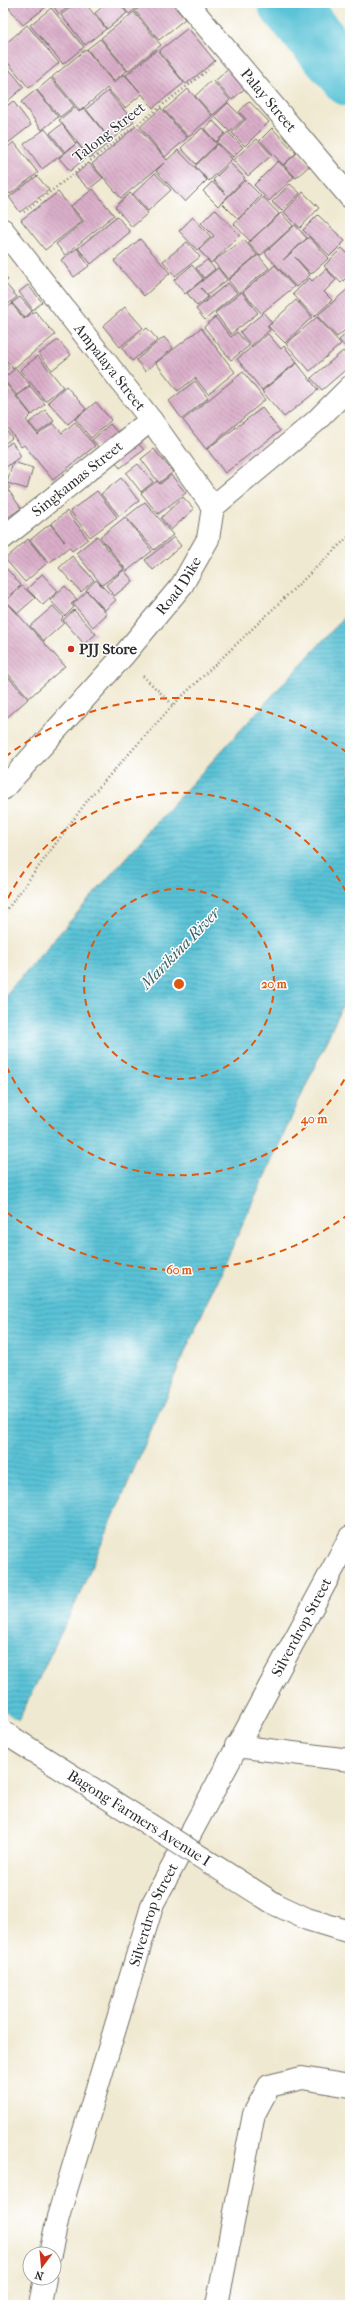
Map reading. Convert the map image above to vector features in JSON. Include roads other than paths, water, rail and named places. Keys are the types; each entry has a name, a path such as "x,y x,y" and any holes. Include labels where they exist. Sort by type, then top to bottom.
{"street":[{"name":"Palay Street","path":"187,3 229,55 350,197"},
{"name":"Ampalaya Street","path":"3,230 151,420 213,507"},
{"path":"213,507 315,422 350,388"},
{"name":"Singkamas Street","path":"3,538 151,420"},
{"name":"Road Dike","path":"3,789 123,656 182,585 208,540 213,507"},
{"name":"Silverdrop Street","path":"52,2246 60,2209 153,1903 236,1746 350,1537"},
{"name":"Bagong Farmers Avenue I","path":"3,1732 275,1904 307,1919 350,1932"},
{"path":"236,1746 350,1760"},
{"path":"217,2305 254,2114 270,2086 302,2078 350,2086"},
{"path":"40,2305 44,2286"}],"water":[{"name":"Marikina River","path":"350,611 350,989 195,1329 77,1600 23,1711 3,1760 3,1001 9,991 170,807"}],"waterway":[{"path":"286,3 350,78"}],"place":[{"name":"PJJ Store","path":"71,649"}]}
